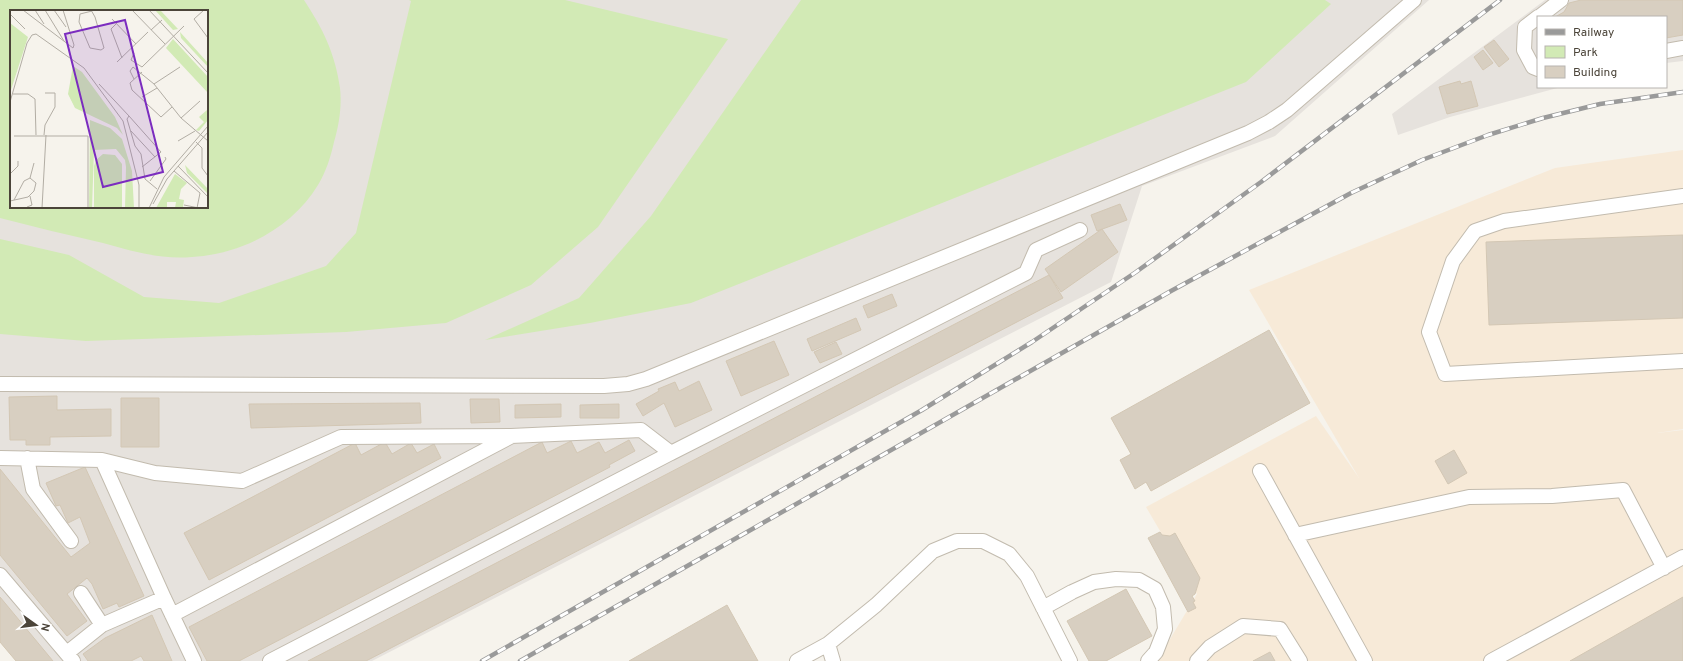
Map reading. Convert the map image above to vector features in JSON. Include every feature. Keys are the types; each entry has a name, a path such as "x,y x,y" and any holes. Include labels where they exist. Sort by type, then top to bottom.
{"lane":[{"path":"0,384 604,386 628,384 646,379 1248,133 1287,110 1414,0"},
{"path":"1539,16 1561,0"},
{"path":"1537,18 1525,27 1524,50 1533,67 1537,69"},
{"path":"1667,51 1683,48"},
{"path":"1683,196 1504,220 1475,231 1453,261 1429,332 1445,374 1683,362"},
{"path":"270,661 671,453 1026,273 1036,250 1080,230"},
{"path":"0,458 102,460 155,473 242,481 341,437 512,436 640,430 671,453"},
{"path":"172,615 512,436"},
{"path":"26,458 32,489 71,541"},
{"path":"102,460 194,661"},
{"path":"1260,471 1365,661"},
{"path":"1295,535 1469,497 1552,496 1623,490 1664,568"},
{"path":"797,661 828,644 876,605 933,551 957,541 983,541 1010,554 1027,576 1070,661"},
{"path":"1491,661 1683,557"},
{"path":"0,575 70,657 102,625 164,598"},
{"path":"1043,608 1094,582 1116,579 1139,580 1155,589 1163,607 1165,629 1156,652 1148,661"},
{"path":"81,593 102,625"},
{"path":"1197,661 1210,647 1243,626 1280,629 1300,661"},
{"path":"828,644 833,661"}],"shaded area":[{"path":"0,0 1429,0 1275,136 1142,186 1111,282 372,661 16,661 0,642"},
{"path":"1545,0 1683,0 1683,61 1667,63 1667,16 1537,16 1537,88 1557,88 1450,117 1398,135 1392,114"},
{"path":"1683,150 1683,429 1657,433 1683,430 1683,661 1157,661 1197,594 1146,507 1316,416 1359,478 1249,290 1555,168"}],"green space":[{"path":"0,0 304,0 317,21 331,52 338,75 341,102 337,129 326,169 318,185 294,214 280,226 264,236 229,251 211,255 180,258 136,252 0,218"},
{"path":"409,0 565,0 728,39 598,227 531,285 446,323 346,332 86,341 0,334 0,239 69,255 144,297 219,303 326,266 356,233 411,1"},
{"path":"801,0 1325,0 1331,4 1246,82 691,303 590,323 485,340 579,298 651,216"}],"building":[{"path":"1581,0 1683,0 1683,35 1667,38 1667,16 1557,16 1564,12 1569,3"},
{"path":"1494,40 1509,59 1499,67 1484,47"},
{"path":"1483,50 1493,63 1483,70 1474,57"},
{"path":"1460,81 1461,84 1471,81 1478,106 1447,114 1439,87"},
{"path":"1120,204 1127,220 1097,231 1091,215"},
{"path":"1102,229 1118,252 1061,292 1045,269"},
{"path":"1683,235 1683,318 1489,325 1486,242"},
{"path":"1049,275 1063,298 366,661 308,661"},
{"path":"892,294 897,306 868,318 863,306"},
{"path":"856,318 861,330 812,351 807,339"},
{"path":"1269,330 1310,403 1151,491 1146,482 1135,489 1120,460 1131,454 1111,418"},
{"path":"774,341 789,375 741,396 726,361"},
{"path":"836,342 842,354 820,363 814,352"},
{"path":"699,381 712,410 675,427 664,403 643,416 636,404 659,391 658,389 675,382 679,391"},
{"path":"57,396 57,410 111,409 111,436 50,437 50,445 26,445 26,440 10,440 9,397"},
{"path":"121,398 159,398 159,447 121,447"},
{"path":"470,399 499,399 500,422 471,423"},
{"path":"420,403 421,423 251,428 249,404"},
{"path":"561,404 561,417 515,418 515,405"},
{"path":"619,404 619,418 580,418 580,405"},
{"path":"629,440 635,451 609,465 610,467 239,661 207,661 189,627 542,442 547,453 571,441 577,453 599,442 605,453"},
{"path":"385,442 392,454 411,443 417,453 434,444 441,458 209,580 184,533 355,443 361,455"},
{"path":"1454,450 1467,473 1448,484 1435,461"},
{"path":"85,467 144,596 119,607 117,603 103,609 92,584 87,578 67,594 87,621 67,636 0,555 0,469 71,557 90,543 80,517 68,523 60,505 56,506 46,483"},
{"path":"1160,532 1162,535 1170,536 1175,533 1200,578 1195,594 1192,596 1195,601 1193,602 1196,608 1188,612 1148,538"},
{"path":"1126,589 1152,636 1106,661 1089,661 1067,621"},
{"path":"0,597 53,661 16,661 0,642"},
{"path":"1683,597 1683,661 1570,661"},
{"path":"727,605 758,661 629,661"},
{"path":"152,615 172,661 144,661 141,656 131,661 88,661 83,654 105,638"},
{"path":"1270,652 1275,661 1253,661"}],"railway":[{"path":"482,661 922,410 1032,342 1136,272 1261,182 1500,0"},
{"path":"520,661 1171,291 1351,193 1422,160 1488,135 1543,118 1600,104 1683,92"}]}
